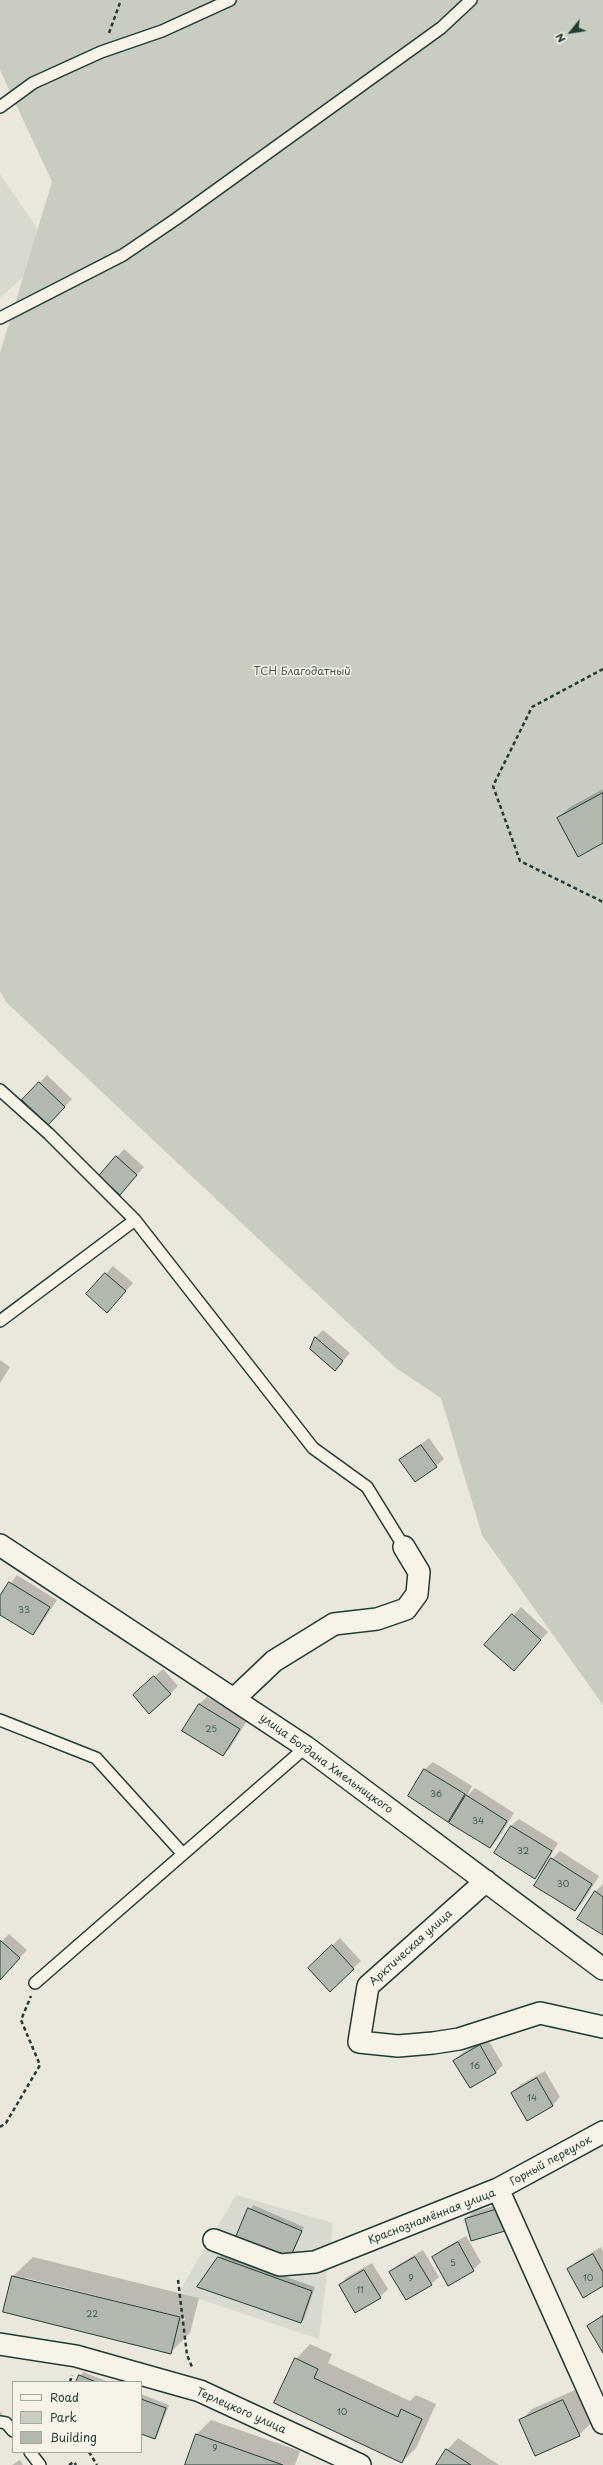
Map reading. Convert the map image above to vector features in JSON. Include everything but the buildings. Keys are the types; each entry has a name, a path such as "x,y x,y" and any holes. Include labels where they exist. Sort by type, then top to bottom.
{"street":[{"name":"улица Богдана Хмельницкого","path":"0,1545 306,1747 603,1969"},
{"path":"234,1699 274,1661 334,1624 377,1619 406,1609 417,1594 418,1572 404,1547"},
{"name":"Арктическая улица","path":"486,1881 368,1986 359,2042 398,2046 459,2039 540,2013 603,2027"},
{"name":"Горный переулок","path":"498,2189 603,2132"},
{"name":"Краснознамённая улица","path":"214,2240 280,2265 315,2262 498,2189 603,2423"},
{"name":"Терлецкого улица","path":"0,2344 76,2356 200,2391 360,2465"}],"lane":[{"path":"0,107 33,83 102,52 162,31 230,0"},
{"path":"0,318 123,255 176,219 441,28 471,0"},
{"path":"0,1090 49,1134 135,1220 313,1448 367,1487 404,1547"},
{"path":"0,1321 135,1220"},
{"path":"0,1720 96,1758 183,1854"},
{"path":"35,1983 306,1747"},
{"path":"0,2422 6,2423 12,2430"},
{"path":"31,2453 40,2465"}],"path":[{"path":"102,52 121,0"},
{"path":"603,669 532,707 493,786 520,861 603,902"},
{"path":"0,2127 6,2123 40,2065 21,2020 35,1983"},
{"path":"178,2280 187,2355"},
{"path":"90,2453 97,2465"},
{"path":"69,2465 74,2462 76,2465"}],"shaded area":[{"path":"0,174 52,250 0,298"},
{"path":"236,2195 333,2223 319,2339 179,2292"}],"green space":[{"name":"ТСН Благодатный","path":"0,0 603,0 603,1705 482,1535 441,1398 396,1368 6,1002 0,991 0,353 52,182 0,70"}]}
